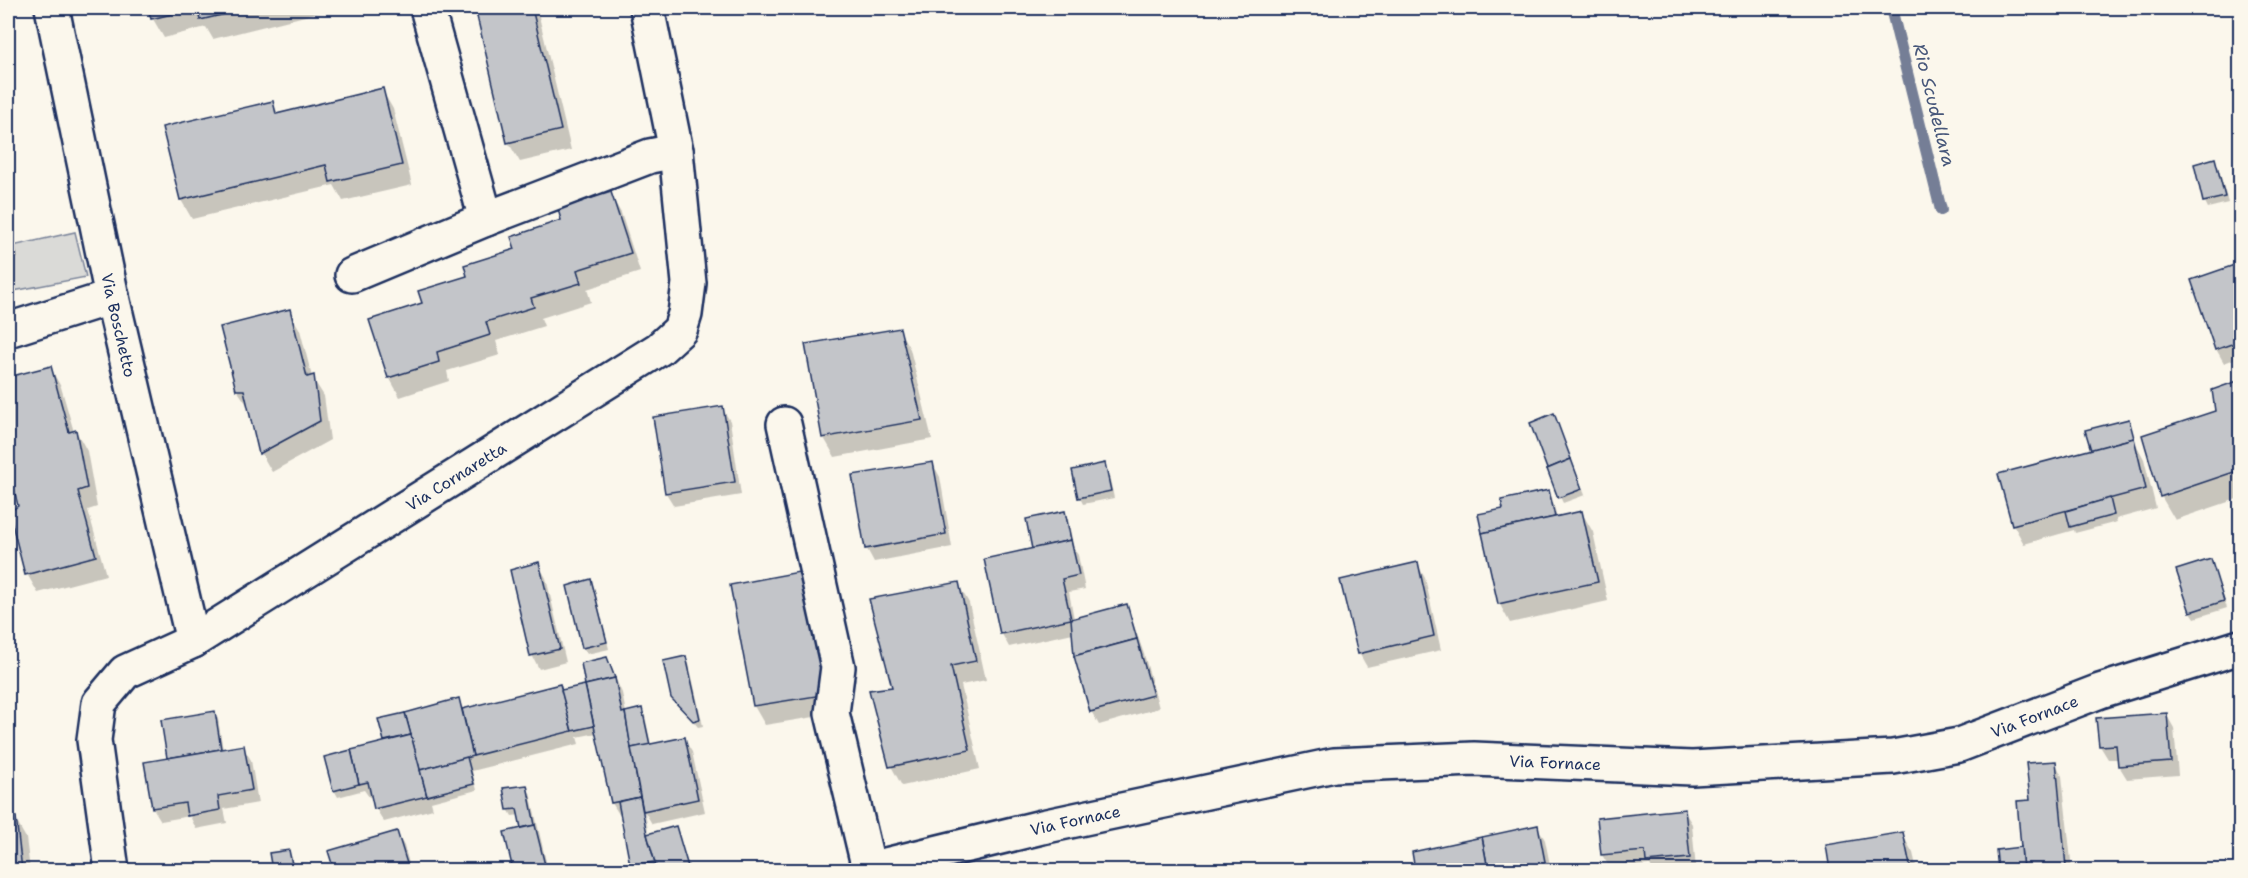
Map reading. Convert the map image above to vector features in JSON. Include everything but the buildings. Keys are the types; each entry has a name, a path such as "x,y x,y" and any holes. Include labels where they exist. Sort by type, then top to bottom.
{"street":[{"name":"Via Boschetto","path":"52,8 112,297 193,641"},
{"path":"427,8 486,219"},
{"name":"Via Cornaretta","path":"112,870 94,740 99,703 125,672 193,641 659,349 680,330 686,314 689,283 676,151 648,8"},
{"path":"352,275 486,219 651,156 676,151"},
{"path":"8,330 112,297"},
{"path":"784,424 838,667 832,713 867,870"},
{"name":"Via Fornace","path":"867,870 1042,827 1334,765 1474,759 1692,768 1893,757 1959,745 2100,691 2241,647"}],"shaded area":[{"path":"75,232 86,277 8,292 8,247"}],"waterway":[{"name":"Rio Scudellara","path":"1891,8 1941,210"}]}
